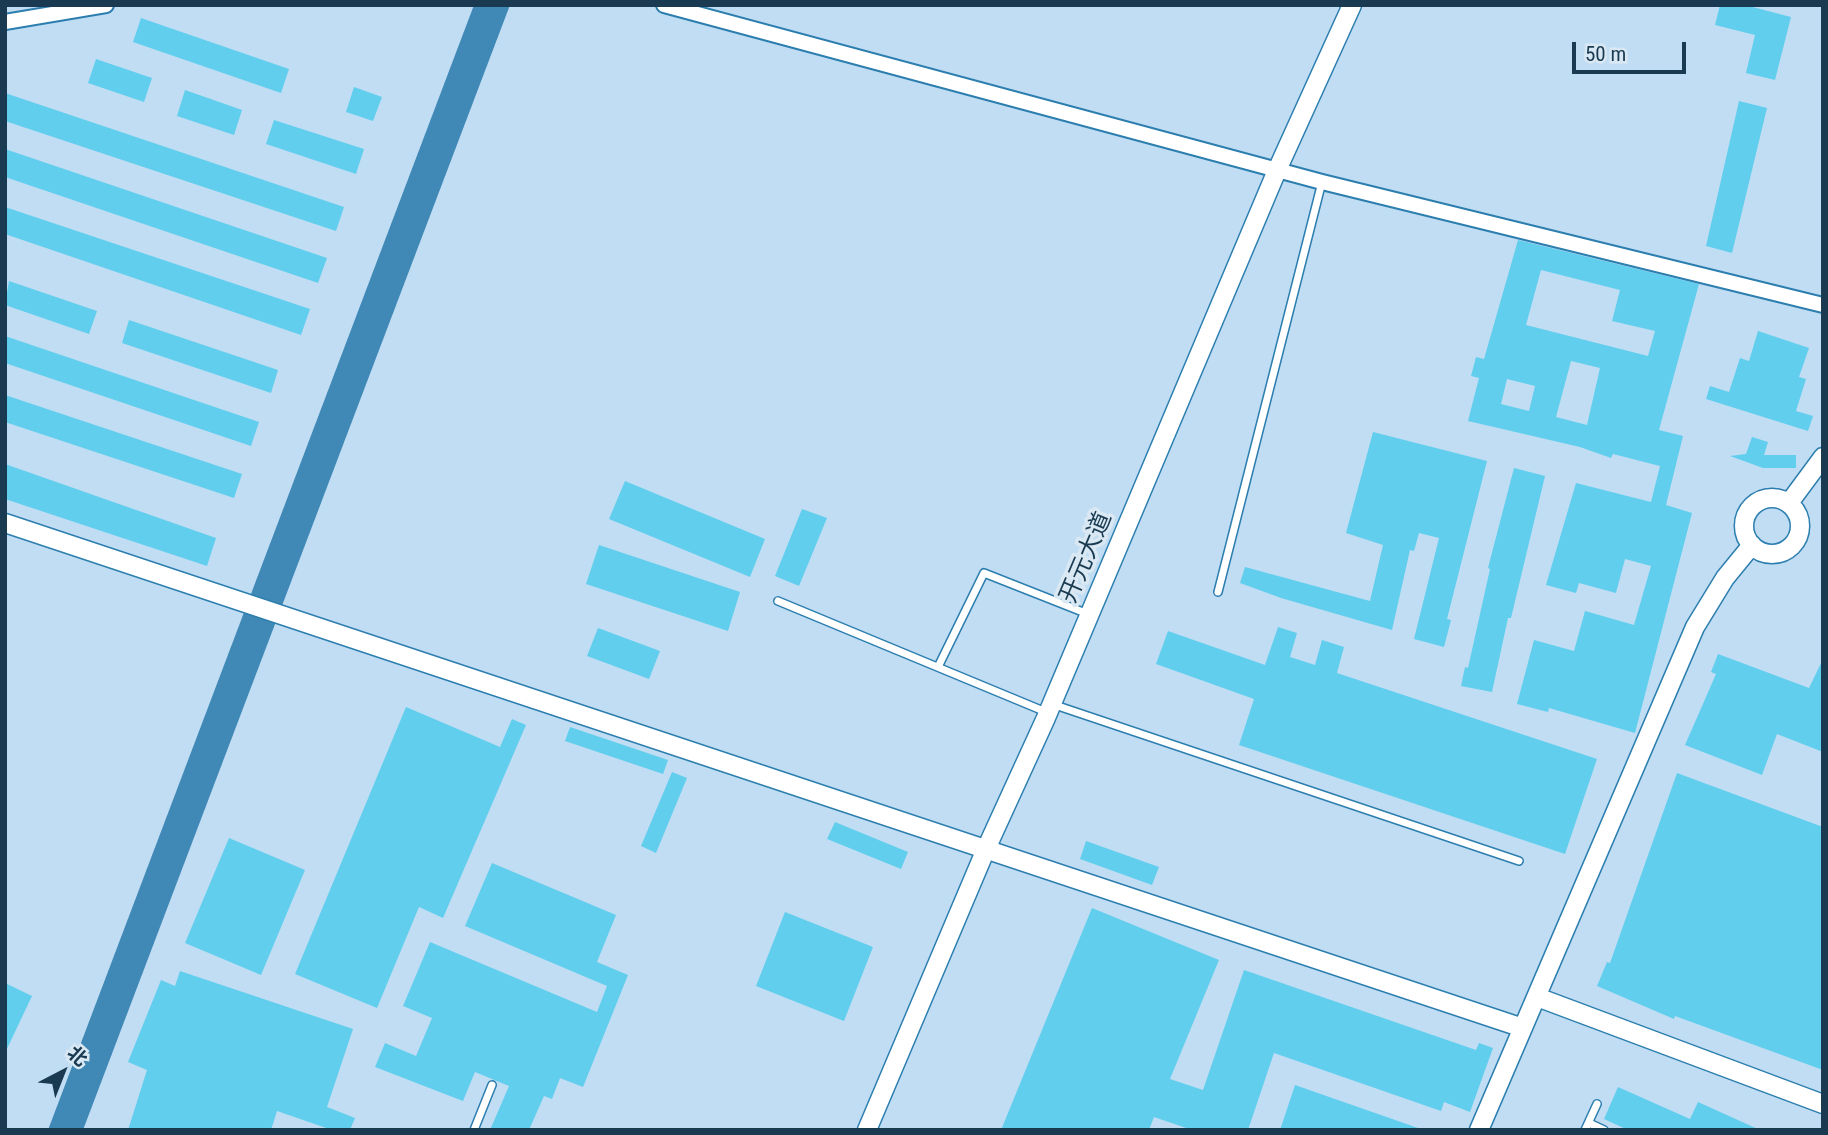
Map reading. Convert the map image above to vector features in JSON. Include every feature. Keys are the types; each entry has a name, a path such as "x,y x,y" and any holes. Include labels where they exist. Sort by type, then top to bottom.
{"street":[{"path":"5,22 106,5"},
{"path":"664,5 1322,182 1823,305"},
{"name":"开元大道","path":"867,1130 986,849 1050,708 1278,168 1352,5"},
{"path":"1789,503 1823,457"},
{"path":"1766,498 1778,498 1789,503 1797,513 1800,524 1798,536 1791,546 1772,554 1752,545 1744,527 1749,509 1766,498"},
{"path":"5,523 1523,1028"},
{"path":"1479,1130 1695,627 1725,578 1752,545"},
{"path":"1537,997 1823,1104"}],"lane":[{"path":"1218,592 1322,182"},
{"path":"938,667 984,573 1090,614"},
{"path":"778,601 938,667 1050,708 1519,861"},
{"path":"474,1130 492,1085"},
{"path":"1597,1104 1587,1126 1604,1130"}],"water":[{"path":"474,5 510,5 83,1130 48,1130"}],"building":[{"path":"1720,5 1745,5 1791,17 1775,80 1746,73 1755,35 1715,25"},
{"path":"141,18 289,69 281,93 133,42"},
{"path":"96,59 152,78 144,102 88,83"},
{"path":"354,87 382,97 373,121 346,112"},
{"path":"185,90 242,110 234,135 177,116"},
{"path":"5,93 344,207 336,231 5,121"},
{"path":"1739,101 1767,108 1732,253 1706,246"},
{"path":"274,120 364,149 356,174 266,144"},
{"path":"5,149 327,258 318,283 5,177"},
{"path":"5,207 310,309 301,335 5,234"},
{"path":"1518,240 1699,284 1659,430 1683,436 1666,505 1692,513 1635,733 1549,708 1548,712 1517,704 1534,640 1574,651 1585,611 1634,625 1651,566 1625,559 1616,593 1579,583 1576,593 1546,585 1576,483 1651,502 1660,466 1613,454 1611,458 1580,447 1468,421 1479,378 1471,376 1476,357 1484,359","holes":["1541,270 1620,290 1612,321 1655,331 1648,356 1526,325","1571,361 1600,368 1587,425 1556,417","1507,379 1535,386 1529,411 1501,404"]},
{"path":"9,281 97,311 89,334 5,305"},
{"path":"129,320 278,370 271,393 122,343"},
{"path":"1758,331 1809,348 1799,377 1806,379 1796,411 1813,416 1808,431 1706,399 1710,386 1729,392 1740,358 1749,361"},
{"path":"5,336 259,422 251,446 5,363"},
{"path":"5,395 242,474 234,498 5,422"},
{"path":"1373,432 1487,461 1447,619 1451,620 1444,647 1414,639 1439,538 1419,533 1414,551 1410,550 1392,630 1281,598 1240,583 1245,567 1370,601 1383,545 1346,533"},
{"path":"1752,437 1768,442 1764,455 1796,455 1796,468 1763,468 1730,456 1746,454"},
{"path":"5,464 216,538 207,566 5,499"},
{"path":"1514,468 1545,476 1492,692 1461,686 1465,667 1468,668 1490,569 1488,568"},
{"path":"625,481 765,539 750,577 609,519"},
{"path":"802,509 827,518 799,586 775,576"},
{"path":"599,545 740,592 728,631 586,584"},
{"path":"1278,627 1297,633 1290,657 1315,665 1322,640 1344,647 1337,673 1597,759 1565,854 1239,745 1254,699 1156,664 1168,631 1265,665"},
{"path":"598,628 660,651 649,679 587,656"},
{"path":"1718,654 1809,688 1823,659 1823,752 1777,734 1762,775 1685,745 1716,674 1711,672"},
{"path":"406,707 500,747 512,719 526,725 443,918 419,907 377,1008 295,974"},
{"path":"570,727 668,760 663,774 565,741"},
{"path":"672,772 687,778 656,853 641,846"},
{"path":"1677,773 1823,827 1823,1070 1675,1016 1674,1019 1597,986 1607,962 1610,963"},
{"path":"835,822 908,852 901,869 827,839"},
{"path":"229,838 305,870 261,975 185,943"},
{"path":"1086,841 1159,867 1152,885 1080,859"},
{"path":"492,863 616,915 597,962 628,975 583,1087 560,1078 552,1099 544,1096 529,1130 490,1130 509,1086 475,1072 463,1101 375,1067 385,1043 416,1056 432,1018 403,1006 430,942 597,1012 607,986 465,926"},
{"path":"1092,908 1219,960 1170,1079 1203,1090 1244,970 1476,1050 1479,1043 1493,1048 1470,1112 1444,1102 1441,1111 1274,1053 1248,1130 1192,1130 1154,1117 1149,1130 1001,1130"},
{"path":"785,912 873,947 844,1021 756,986"},
{"path":"180,971 353,1029 327,1107 355,1118 350,1130 332,1130 277,1111 271,1130 128,1130 147,1070 128,1062 161,980 175,986"},
{"path":"5,983 32,996 5,1053"},
{"path":"1295,1085 1418,1128 1280,1130"},
{"path":"1618,1087 1690,1119 1698,1102 1760,1130 1628,1130 1604,1119"}]}
